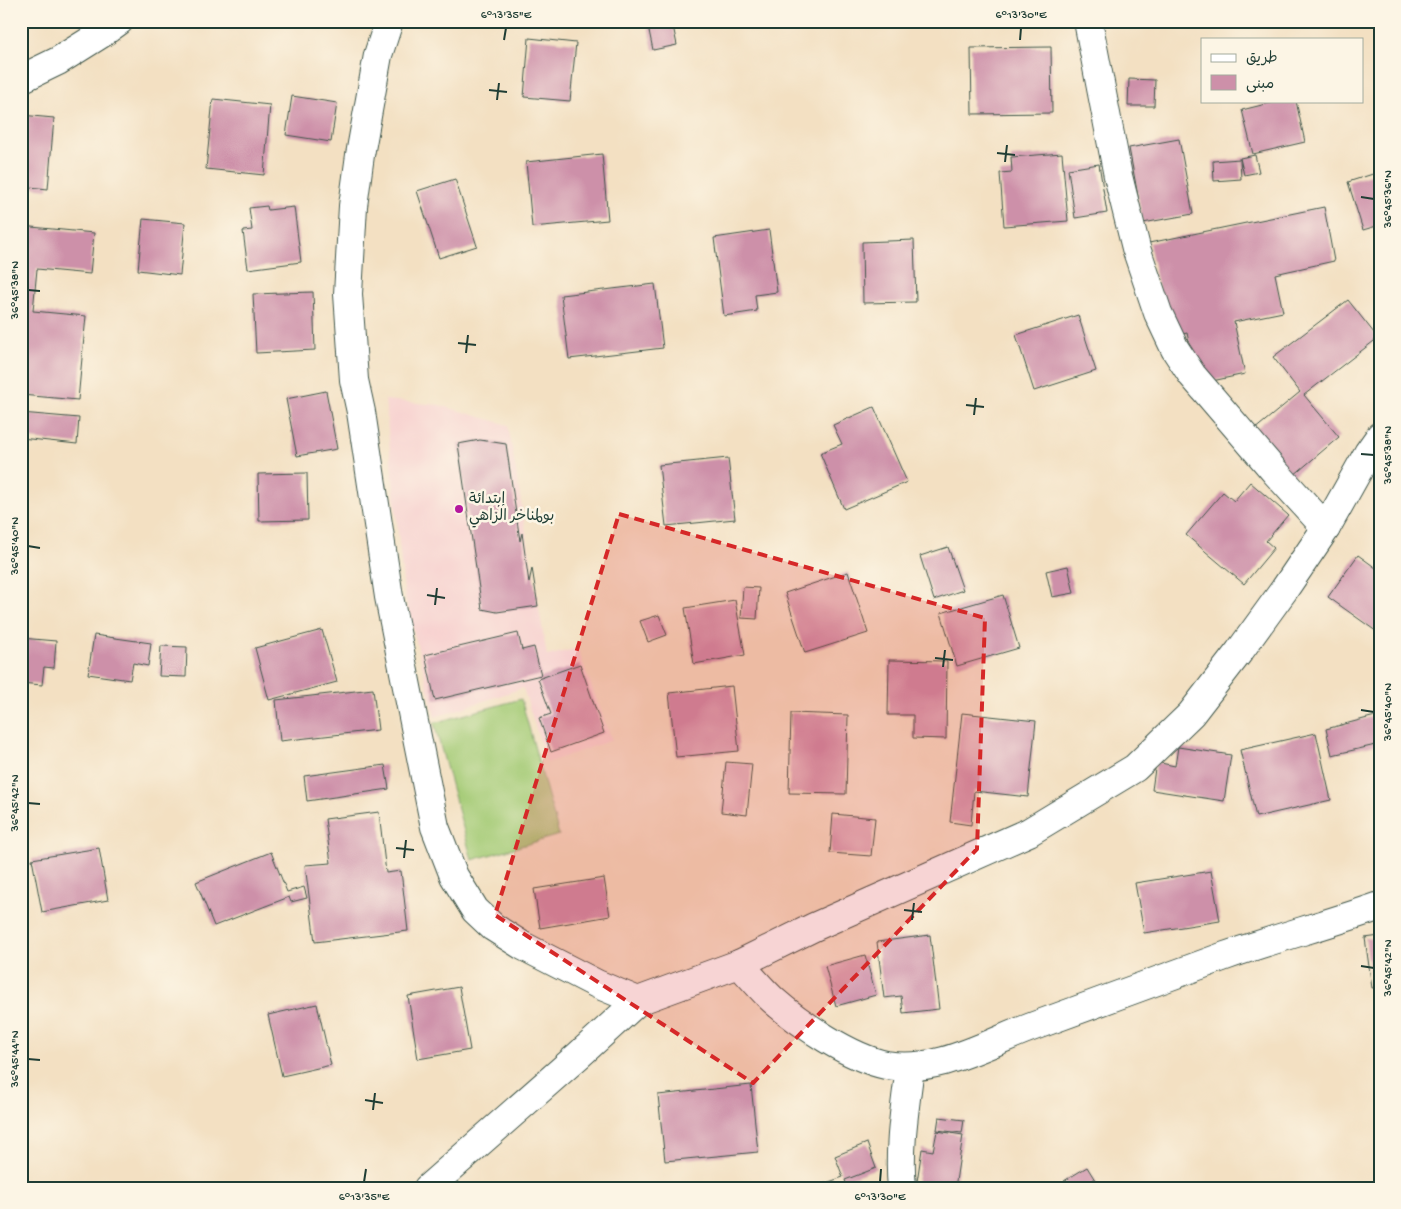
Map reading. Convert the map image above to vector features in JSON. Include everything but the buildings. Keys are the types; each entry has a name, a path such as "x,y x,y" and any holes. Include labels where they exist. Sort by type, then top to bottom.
{"street":[{"path":"21,79 58,61 102,34 119,21"},
{"path":"389,21 378,55 360,155 353,206 348,294 354,380 361,412 389,597 435,828 454,876 475,910 493,927 523,946 597,984 638,1000"},
{"path":"1088,21 1118,176 1136,248 1158,313 1175,349 1198,381 1276,473 1326,528"},
{"path":"428,1188 572,1062 638,1000 740,964 814,926 1029,832 1135,768 1191,714 1239,652 1326,528 1368,453 1380,436"},
{"path":"740,964 773,1000 810,1028 839,1046 866,1059 886,1065 910,1067 931,1065 1226,956 1380,906"},
{"path":"902,1188 900,1166 901,1135 910,1067"}],"highlighted area":[{"path":"619,514 985,618 977,849 753,1083 495,915"}],"shaded area":[{"name":"إبتدائة بولمناخر الزاهي","path":"385,400 439,405 508,425 547,656 577,648 612,740 547,763 523,688 435,717 404,593"}],"green space":[{"path":"521,699 559,835 472,860 434,723"}],"place":[{"name":"إبتدائة بولمناخر الزاهي","path":"459,509"}]}
